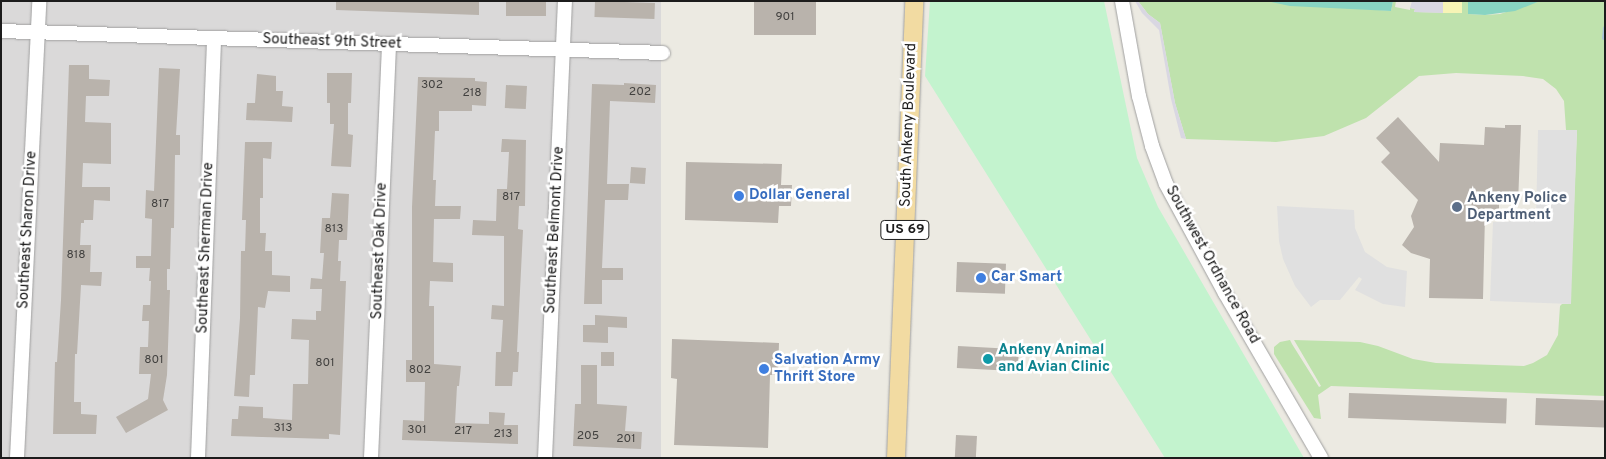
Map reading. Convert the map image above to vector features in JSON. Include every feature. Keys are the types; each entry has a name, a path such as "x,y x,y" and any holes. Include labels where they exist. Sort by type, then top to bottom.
{"main road":[{"name":"South Ankeny Boulevard","path":"896,458 914,1"}],"street":[{"name":"Southeast Sharon Drive","path":"17,458 38,1"},
{"name":"Southeast Belmont Drive","path":"545,458 565,1"},
{"name":"Southwest Ordnance Road","path":"1122,1 1139,96 1152,146 1164,177 1186,225 1321,458"},
{"name":"Southeast 9th Street","path":"1,30 389,44 563,48 663,53"},
{"name":"Southeast Sherman Drive","path":"198,458 214,38"},
{"name":"Southeast Oak Drive","path":"372,458 389,44"}],"shaded area":[{"path":"1,1 661,1 661,458 1,458"},
{"path":"1135,1 1138,1 1148,14 1160,23 1175,103 1186,139 1181,138 1171,99 1159,30 1142,13"},
{"path":"1266,1 1393,1 1391,11 1290,6"},
{"path":"1412,1 1443,1 1443,13 1414,12 1415,9 1410,8"},
{"path":"1468,1 1540,1 1515,11 1485,15 1468,14"},
{"path":"1538,130 1577,130 1571,304 1490,301 1493,222 1536,220"},
{"path":"1277,206 1354,210 1355,228 1365,252 1387,267 1407,271 1405,307 1383,304 1355,290 1362,279 1359,277 1340,300 1320,300 1311,307 1295,286 1283,259 1279,241"}],"green space":[{"path":"930,1 1104,1 1137,158 1158,207 1304,458 1165,458 925,76"},
{"path":"1138,1 1266,1 1391,11 1393,1 1396,1 1395,7 1415,9 1414,12 1462,13 1462,1 1468,1 1468,14 1485,15 1500,14 1540,1 1605,1 1605,396 1331,386 1318,395 1321,419 1314,418 1274,354 1274,347 1280,342 1290,340 1319,387 1321,386 1294,340 1360,342 1378,346 1413,359 1436,363 1524,366 1547,355 1558,335 1560,306 1562,304 1570,304 1577,130 1566,130 1564,101 1556,89 1543,79 1523,76 1456,73 1419,76 1366,118 1324,136 1276,142 1186,139 1175,103 1160,23 1148,14"}],"sand":[{"path":"1443,1 1462,1 1462,13 1443,13"}],"building":[{"path":"336,1 479,1 479,15 336,10"},
{"path":"506,1 546,1 546,16 506,16"},
{"path":"595,1 655,3 654,19 594,17"},
{"path":"754,1 816,1 816,35 754,35"},
{"path":"69,65 89,65 89,79 110,80 109,96 86,96 85,122 111,123 111,164 83,163 82,187 110,187 110,201 94,200 93,220 84,220 84,223 81,223 80,245 91,245 90,272 102,272 101,286 81,285 77,354 75,354 74,402 81,402 81,414 97,415 96,434 53,434 55,362 57,362 61,300"},
{"path":"159,68 180,69 176,135 180,135 180,155 175,155 174,228 171,228 170,269 167,269 167,290 170,290 167,375 163,400 168,410 126,433 116,417 148,399 151,374 139,374 140,347 148,347 149,321 142,321 143,305 150,305 150,268 136,268 136,256 151,256 152,219 145,218 146,190 154,191"},
{"path":"327,73 352,73 351,103 348,103 348,134 353,135 351,167 331,166 334,124 330,124 330,103 327,103"},
{"path":"257,74 276,76 276,91 283,91 282,106 293,107 292,122 246,120 247,103 255,103"},
{"path":"418,77 475,78 475,81 487,82 486,106 472,105 472,111 439,111 439,131 435,131 433,180 436,180 435,206 461,206 460,219 434,219 433,262 453,263 453,282 430,281 429,306 434,306 434,364 461,366 459,386 457,386 455,423 489,424 489,412 505,413 504,425 518,425 518,444 402,440 403,420 424,421 425,382 406,382 406,360 412,360 412,207"},
{"path":"624,83 656,85 655,103 610,101 607,184 629,184 628,200 605,200 602,268 623,268 623,280 602,280 602,304 584,304 592,84 624,85"},
{"path":"506,85 527,86 526,109 505,108"},
{"name":"Ankeny Police Department","path":"1398,117 1439,162 1440,143 1484,145 1485,127 1505,128 1505,125 1521,125 1518,204 1499,203 1499,216 1485,215 1483,299 1429,298 1430,259 1411,253 1402,245 1414,227 1411,216 1418,200 1381,162 1390,153 1376,138"},
{"path":"502,139 526,140 525,206 519,206 518,229 523,230 517,352 519,352 518,372 513,372 512,386 495,386 496,352 501,352 503,320 491,319 492,305 504,306 504,236 472,235 473,220 496,221 497,189 507,189 509,152 501,152"},
{"path":"245,142 272,142 271,159 263,158 263,198 260,198 260,233 266,233 265,251 272,251 272,275 290,276 290,292 268,291 265,308 258,307 255,375 250,375 249,397 234,396 240,318 241,251 245,251 246,220 242,220"},
{"name":"Dollar General","path":"686,162 782,164 781,185 792,185 791,206 779,206 778,223 685,220"},
{"path":"631,167 646,168 645,184 630,183"},
{"path":"332,193 349,194 347,240 339,240 338,261 341,261 340,281 346,281 340,435 329,434 329,439 231,436 232,419 238,419 239,406 263,407 263,418 292,420 293,384 308,384 309,340 291,339 292,319 316,320 316,311 321,311 322,289 310,289 311,278 322,279 324,253 320,253 322,218 330,218"},
{"name":"Car Smart","path":"957,262 1006,264 1005,294 956,292"},
{"path":"595,315 627,317 627,328 608,327 608,343 583,342 583,325 595,325"},
{"path":"672,339 779,343 778,375 770,375 768,448 674,445 677,379 671,378"},
{"name":"Ankeny Animal and Avian Clinic","path":"958,346 1019,349 1018,371 957,368"},
{"path":"601,352 614,352 614,366 601,366"},
{"path":"581,365 597,365 597,404 627,406 625,431 642,432 641,449 573,446 575,404 581,404"},
{"path":"1349,393 1507,399 1506,423 1348,418"},
{"path":"1536,398 1605,400 1604,427 1535,425"},
{"path":"956,435 977,436 976,458 955,458"}],"waterway":[{"path":"1604,38 1605,28"}],"place":[{"name":"Dollar General","path":"739,196"},
{"name":"Ankeny Police Department","path":"1457,207"},
{"name":"Car Smart","path":"981,278"},
{"name":"Ankeny Animal and Avian Clinic","path":"988,359"},
{"name":"Salvation Army Thrift Store","path":"764,369"}]}
